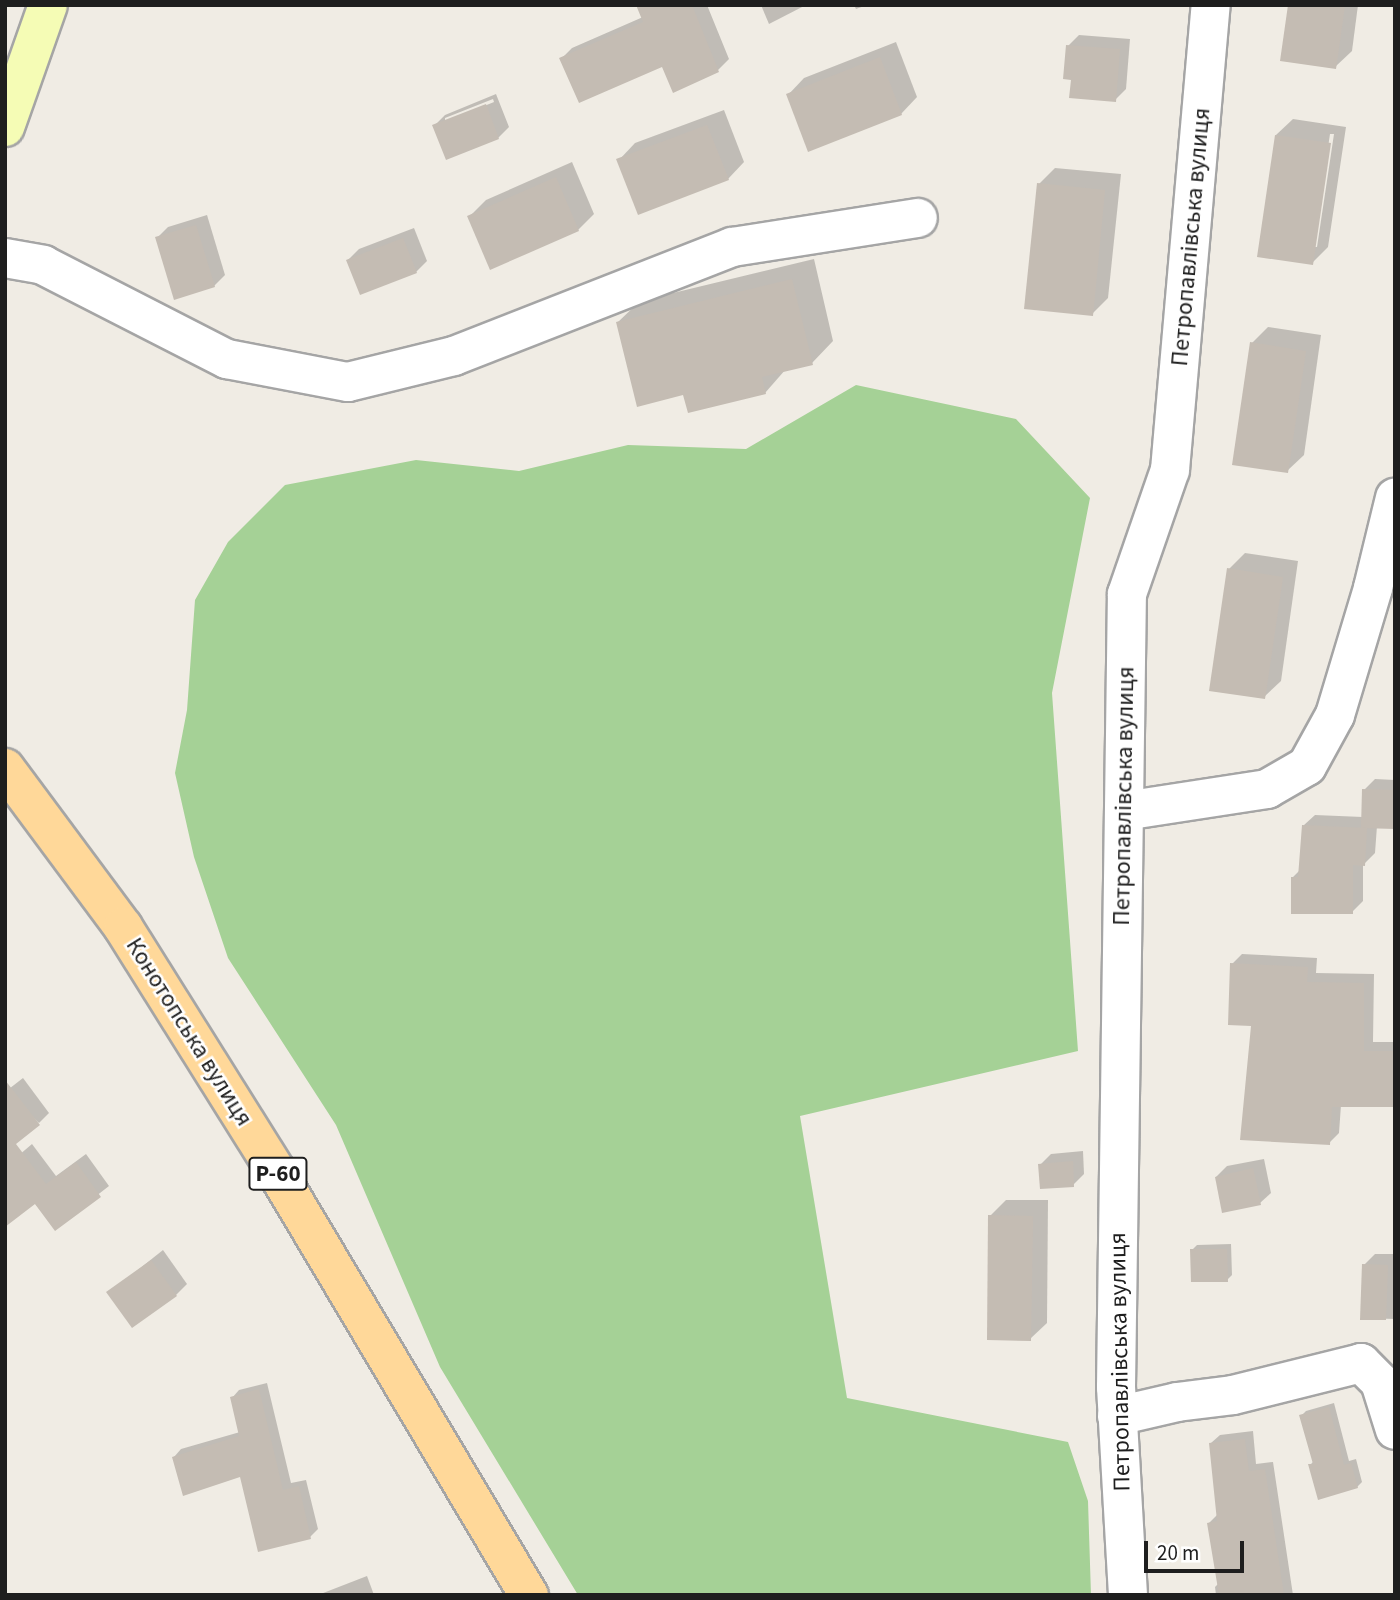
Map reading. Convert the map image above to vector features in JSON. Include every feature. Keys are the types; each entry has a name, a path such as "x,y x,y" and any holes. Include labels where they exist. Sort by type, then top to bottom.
{"main road":[{"name":"Конотопська вулиця","path":"5,768 123,927 276,1171 528,1595"}],"street":[{"path":"5,127 48,5"},
{"name":"Петропавлівська вулиця","path":"1128,1595 1117,1416 1126,594 1170,470 1211,5"},
{"path":"5,258 43,265 227,359 348,382 454,356 733,247 918,218"},
{"path":"1124,811 1267,789 1307,766 1335,715 1373,589 1395,498"},
{"path":"1117,1416 1177,1402 1233,1395 1361,1363 1380,1382 1395,1430"}],"green space":[{"path":"856,385 1016,419 1090,498 1052,693 1078,1051 800,1116 847,1398 1068,1442 1088,1501 1091,1595 578,1595 440,1367 336,1125 228,958 194,857 175,773 187,710 195,600 228,542 285,485 416,460 519,471 628,445 746,449"}],"building":[{"path":"636,5 692,5 719,72 673,93 662,67 579,103 559,58 643,22"},
{"path":"1288,5 1345,5 1336,69 1280,61"},
{"path":"1066,45 1120,49 1116,102 1069,98 1071,80 1063,79"},
{"path":"880,57 902,115 808,152 786,94"},
{"path":"486,104 499,139 446,160 432,125"},
{"path":"707,125 729,180 638,215 616,159"},
{"path":"1275,135 1331,143 1313,265 1257,257"},
{"path":"556,177 579,231 490,270 467,216"},
{"path":"1037,183 1105,190 1093,316 1024,309"},
{"path":"196,225 215,287 174,300 155,237"},
{"path":"403,238 417,273 360,295 346,260"},
{"path":"792,279 813,365 762,377 766,394 688,413 683,395 637,407 616,322"},
{"path":"1250,342 1306,351 1288,473 1232,465"},
{"path":"1227,568 1283,577 1265,699 1209,691"},
{"path":"1362,789 1395,790 1395,829 1361,828"},
{"path":"1302,825 1367,828 1365,866 1353,865 1353,914 1291,914 1291,877 1298,877"},
{"path":"1230,963 1308,967 1307,982 1364,983 1364,1051 1395,1051 1395,1107 1332,1107 1330,1145 1240,1140 1251,1026 1228,1025"},
{"path":"5,1080 40,1125 16,1144 46,1184 76,1162 101,1197 55,1231 35,1204 5,1227"},
{"path":"1073,1161 1074,1187 1040,1189 1038,1164"},
{"path":"1253,1168 1261,1205 1222,1213 1215,1177"},
{"path":"988,1215 1033,1216 1031,1341 987,1340"},
{"path":"1190,1249 1227,1249 1228,1282 1191,1282"},
{"path":"151,1260 177,1296 132,1328 106,1292"},
{"path":"1362,1264 1388,1265 1386,1320 1360,1320"},
{"path":"259,1389 283,1490 299,1486 311,1539 258,1552 240,1477 183,1496 172,1457 239,1436 230,1397"},
{"path":"1329,1407 1344,1465 1351,1463 1358,1488 1318,1500 1308,1464 1313,1464 1299,1415"},
{"path":"1245,1439 1249,1471 1265,1469 1284,1595 1219,1595 1207,1523 1217,1521 1209,1443"}]}
